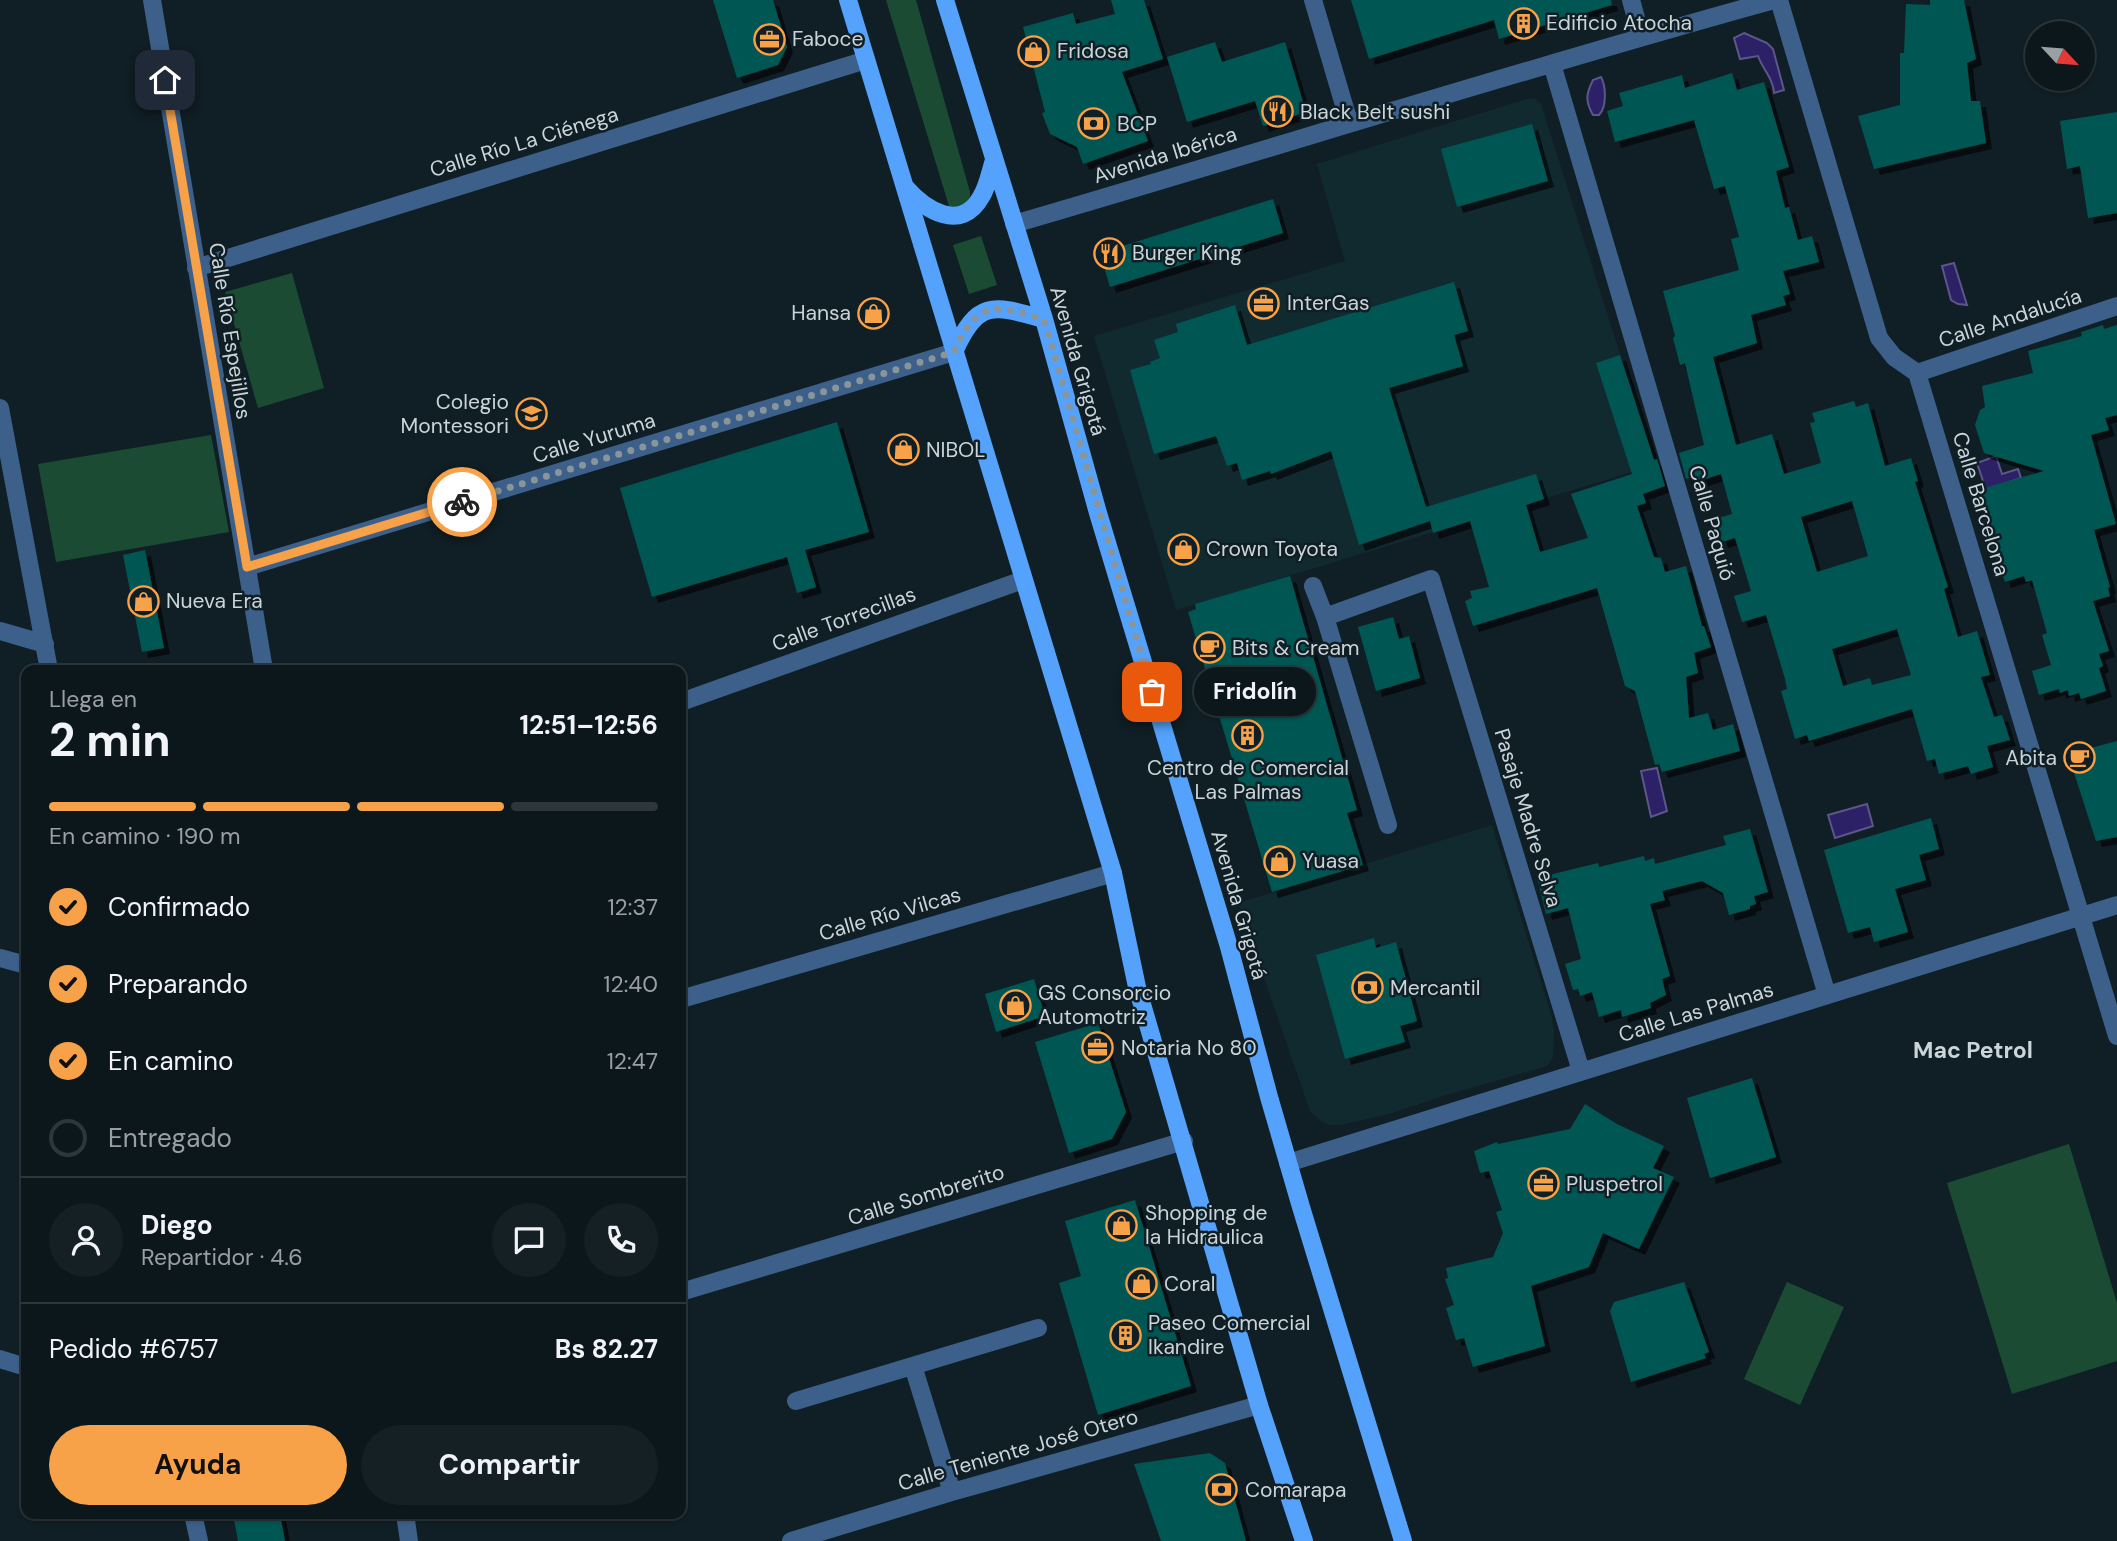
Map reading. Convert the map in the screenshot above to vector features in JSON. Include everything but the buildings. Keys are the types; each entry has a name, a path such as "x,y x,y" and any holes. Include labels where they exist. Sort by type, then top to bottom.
{"main road":[{"path":"848,0 1113,873 1137,987 1259,1405 1304,1541"},
{"name":"Avenida Grigotá","path":"945,0 1044,319 1102,527 1229,947 1288,1163 1403,1541"},
{"path":"903,184 917,201 932,210 962,216 972,209 981,197 994,160"},
{"path":"954,352 963,332 975,317 990,308 1011,310 1044,319"}],"street":[{"name":"Calle Río Espejillos","path":"152,0 263,665"},
{"path":"1313,0 1349,122"},
{"path":"1631,0 1641,36"},
{"path":"1776,0 1880,338 1894,356 1917,373"},
{"name":"Avenida Ibérica","path":"1014,223 1641,36 1776,0"},
{"name":"Calle Río La Ciénega","path":"196,268 866,60"},
{"name":"Calle Paquió","path":"1552,64 1827,995"},
{"name":"Calle Andalucía","path":"1917,373 2117,306"},
{"name":"Calle Yuruma","path":"247,567 954,352"},
{"name":"Calle Barcelona","path":"1917,373 2117,1037"},
{"path":"0,408 48,665"},
{"name":"Pasaje Madre Selva","path":"1325,617 1430,579 1581,1071"},
{"name":"Calle Torrecillas","path":"686,700 1023,580"},
{"path":"1313,586 1325,617 1388,825"},
{"path":"0,631 44,644"},
{"name":"Calle Río Vilcas","path":"686,998 1113,873"},
{"name":"Calle Las Palmas","path":"1288,1163 2117,905"},
{"path":"0,958 21,964"},
{"name":"Calle Sombrerito","path":"686,1290 1184,1141"},
{"path":"796,1401 1038,1328"},
{"path":"0,1359 21,1365"},
{"path":"913,1366 952,1492"},
{"name":"Calle Teniente José Otero","path":"791,1541 952,1492 1259,1405"},
{"path":"195,1519 199,1541"},
{"path":"406,1519 409,1541"}],"shaded area":[{"path":"1744,33 1767,43 1773,49 1784,90 1774,93 1772,83 1758,56 1740,59 1734,38"},
{"path":"1601,77 1605,91 1603,107 1599,115 1593,115 1588,94 1593,80"},
{"path":"1530,98 1541,104 1655,465 1176,610 1094,336 1345,261 1317,164"},
{"path":"1954,263 1967,305 1951,300 1942,266"},
{"path":"1996,456 2002,474 2018,469 2021,478 1986,490 1977,463"},
{"path":"1657,768 1667,811 1651,817 1641,771"},
{"path":"1867,804 1873,826 1835,838 1828,815"},
{"path":"1492,825 1551,1014 1554,1031 1553,1057 1547,1066 1385,1115 1341,1125 1322,1122 1310,1111 1238,903"}],"green space":[{"path":"886,0 916,0 970,192 964,205 953,208 949,206"},
{"path":"981,236 997,285 969,294 953,245"},
{"path":"292,273 324,388 258,408 225,292"},
{"path":"211,435 229,532 56,562 38,464"},
{"path":"2069,1144 2117,1303 2117,1361 2012,1394 1947,1183"},
{"path":"1787,1282 1844,1307 1800,1405 1744,1379"}],"way so far":[{"path":"462,502 954,352 963,332 975,317 990,308 1011,310 1044,319 1152,692"}],"place":[{"name":"Edificio Atocha","path":"1523,23"},
{"name":"Faboce","path":"769,39"},
{"name":"Fridosa","path":"1034,51"},
{"name":"Black Belt sushi","path":"1277,112"},
{"name":"BCP","path":"1094,124"},
{"name":"Burger King","path":"1109,253"},
{"name":"InterGas","path":"1264,303"},
{"name":"Hansa","path":"874,313"},
{"name":"Colegio Montessori","path":"532,414"},
{"name":"NIBOL","path":"903,450"},
{"name":"Crown Toyota","path":"1183,549"},
{"name":"Nueva Era","path":"143,601"},
{"name":"Bits & Cream","path":"1209,648"},
{"name":"Fridolín","path":"1152,692"},
{"name":"Centro de Comercial Las Palmas","path":"1248,736"},
{"name":"Abita","path":"2080,758"},
{"name":"Yuasa","path":"1279,861"},
{"name":"Mercantil","path":"1367,988"},
{"name":"GS Consorcio Automotriz","path":"1015,1005"},
{"name":"Notaria No 80","path":"1098,1048"},
{"name":"Pluspetrol","path":"1543,1184"},
{"name":"Shopping de la Hidraulica","path":"1122,1225"},
{"name":"Coral","path":"1141,1284"},
{"name":"Paseo Comercial Ikandire","path":"1125,1335"},
{"name":"Comarapa","path":"1222,1490"}],"district":[{"name":"Mac Petrol","path":"1973,1050"}],"route":[{"path":"165,80 247,567 462,502"}]}
